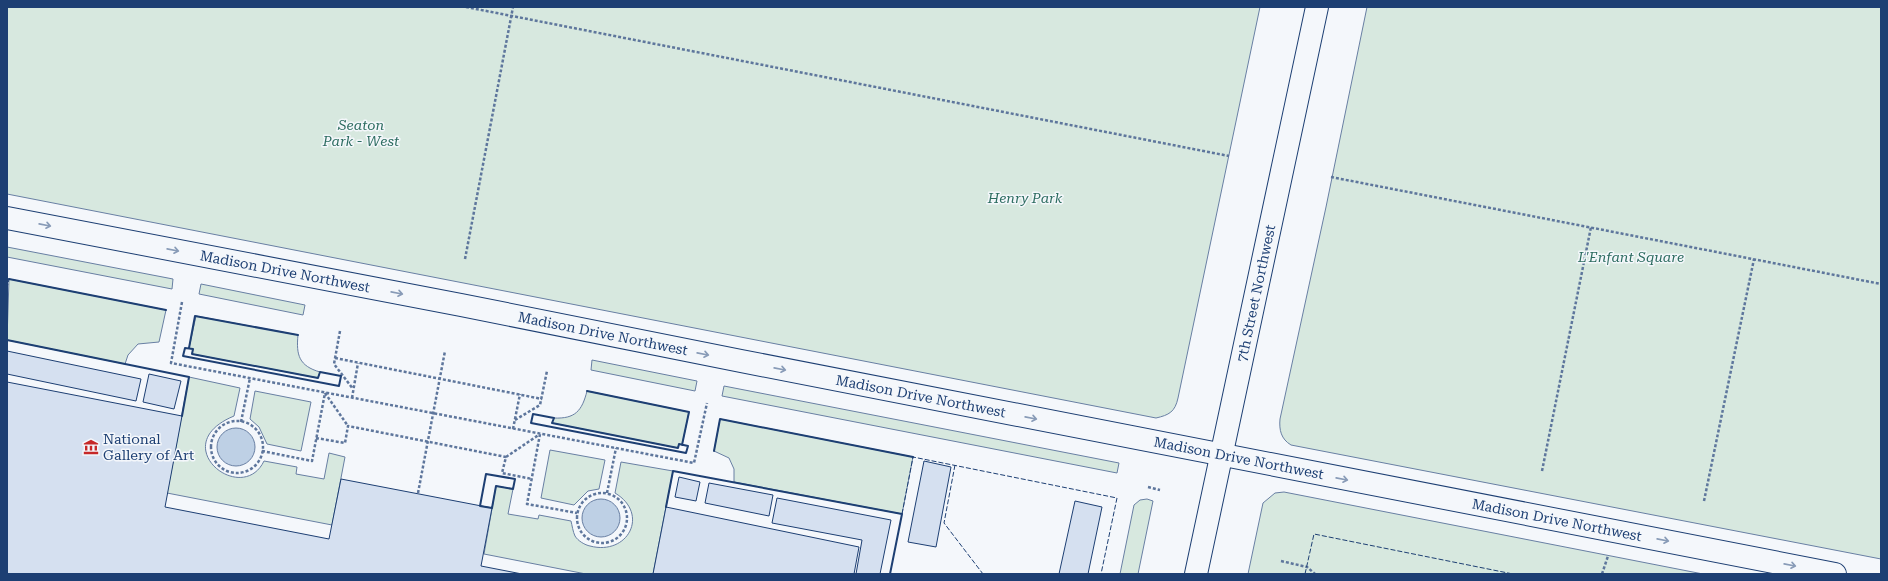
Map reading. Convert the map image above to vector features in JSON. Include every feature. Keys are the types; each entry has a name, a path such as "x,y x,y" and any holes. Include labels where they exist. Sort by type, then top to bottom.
{"street":[{"name":"7th Street Northwest","path":"1196,574 1317,10"},
{"name":"Madison Drive Northwest","path":"7,218 469,306 741,362 1835,574"}],"path":[{"path":"466,7 1229,156"},
{"path":"465,259 513,7"},
{"path":"1331,177 1881,284"},
{"path":"1542,471 1591,227"},
{"path":"1704,501 1754,259"},
{"path":"182,302 171,363 325,393 694,464 706,403"},
{"path":"340,331 334,364 354,389"},
{"path":"418,493 445,351"},
{"path":"335,358 542,399"},
{"path":"352,398 358,363"},
{"path":"515,420 540,405 547,371"},
{"path":"241,422 250,378"},
{"path":"325,393 348,426 506,457"},
{"path":"262,451 312,461 325,393"},
{"path":"513,428 520,394"},
{"path":"232,421 241,422 255,429 260,436 262,451 259,459 248,470 232,472 223,469 212,455 212,438 224,424 232,421"},
{"path":"316,438 345,443 348,426"},
{"path":"532,479 502,473 506,457 540,434"},
{"path":"540,434 527,504 577,513"},
{"path":"607,493 616,448"},
{"path":"1148,487 1160,490"},
{"path":"607,493 615,496 621,501 627,516 623,532 610,542 601,543 585,537 577,522 577,513 580,506 591,495 607,493"},
{"path":"1602,574 1608,555"},
{"path":"1281,562 1307,567 1315,574"}],"green space":[{"name":"Henry Park","path":"7,7 1260,7 1178,398 1175,407 1171,412 1156,418 7,194"},
{"name":"L'Enfant Square","path":"1367,7 1881,7 1881,559 1291,445 1285,440 1280,430 1280,419 1326,207"},
{"path":"7,247 173,279 172,289 7,257"},
{"path":"9,279 166,310 159,342 138,344 128,355 125,364 7,340"},
{"path":"201,284 305,305 303,315 199,294"},
{"path":"196,316 298,335 300,359 313,370 320,372 318,378 192,354 193,349 189,348"},
{"path":"592,360 697,381 695,391 591,370"},
{"path":"189,377 240,388 234,416 214,428 206,442 207,455 214,467 226,475 240,477 254,473 264,461 297,467 296,474 324,479 329,453 345,457 332,525 167,493"},
{"path":"724,386 1119,463 1117,473 722,396"},
{"path":"255,391 311,402 301,451 267,444 259,427 250,419"},
{"path":"587,391 689,412 682,445 679,444 678,448 552,423 554,418 567,417 580,409"},
{"path":"720,419 913,457 902,514 734,482 734,469 729,458 714,451"},
{"path":"550,450 605,460 599,489 588,491 574,505 541,498"},
{"path":"621,462 673,471 653,574 586,574 484,554 496,486 513,489 508,514 538,519 539,515 571,521 576,538 590,546 603,547 615,545 624,539 630,531 632,522 631,512 626,502 615,493"},
{"path":"1284,492 1703,574 1248,574 1263,503 1275,493"},
{"path":"1147,499 1153,501 1138,574 1120,574 1134,505 1140,500"}],"water":[{"path":"232,428 240,428 247,431 252,436 255,447 252,458 247,463 240,466 232,466 225,463 220,458 217,451 217,443 220,436 225,431"},
{"path":"597,499 605,499 612,502 617,507 620,518 617,529 612,534 605,537 597,537 590,534 585,529 582,522 582,514 585,507 590,502"}],"building":[{"path":"7,351 141,379 136,401 7,374"},
{"path":"149,374 181,381 174,409 143,402"},
{"name":"National Gallery of Art","path":"7,382 182,416 165,507 329,539 341,479 492,508 481,566 522,574 7,574"},
{"path":"924,461 951,467 936,547 908,542"},
{"path":"679,477 700,482 696,501 675,497"},
{"path":"709,483 773,495 769,516 705,503"},
{"path":"777,498 891,520 880,574 856,574 862,540 772,523"},
{"path":"1075,501 1102,507 1088,574 1059,574"},
{"path":"666,507 859,547 854,574 653,574"}],"fence":[{"path":"7,279 9,279 7,288"},
{"path":"902,514 913,457 1117,498 1101,574"},
{"path":"955,465 944,523 983,574"},
{"path":"1305,574 1314,534 1513,574"}],"wall":[{"path":"9,279 166,310"},
{"path":"189,348 195,316 298,335"},
{"path":"7,340 189,377 182,416"},
{"path":"185,348 193,349 192,354 318,378 320,372 341,376 339,386 183,356 185,348"},
{"path":"587,391 689,412 682,445"},
{"path":"533,414 554,418 552,423 678,448 679,444 688,446 686,453 531,423 533,414"},
{"path":"714,451 720,419 913,457"},
{"path":"666,507 673,471 902,514 890,574"},
{"path":"486,474 515,479 513,489 496,486 492,508 480,506 486,474"}],"place":[{"name":"National Gallery of Art","path":"91,447"}],"park label":[{"name":"Seaton Park - West","path":"361,134"}]}
